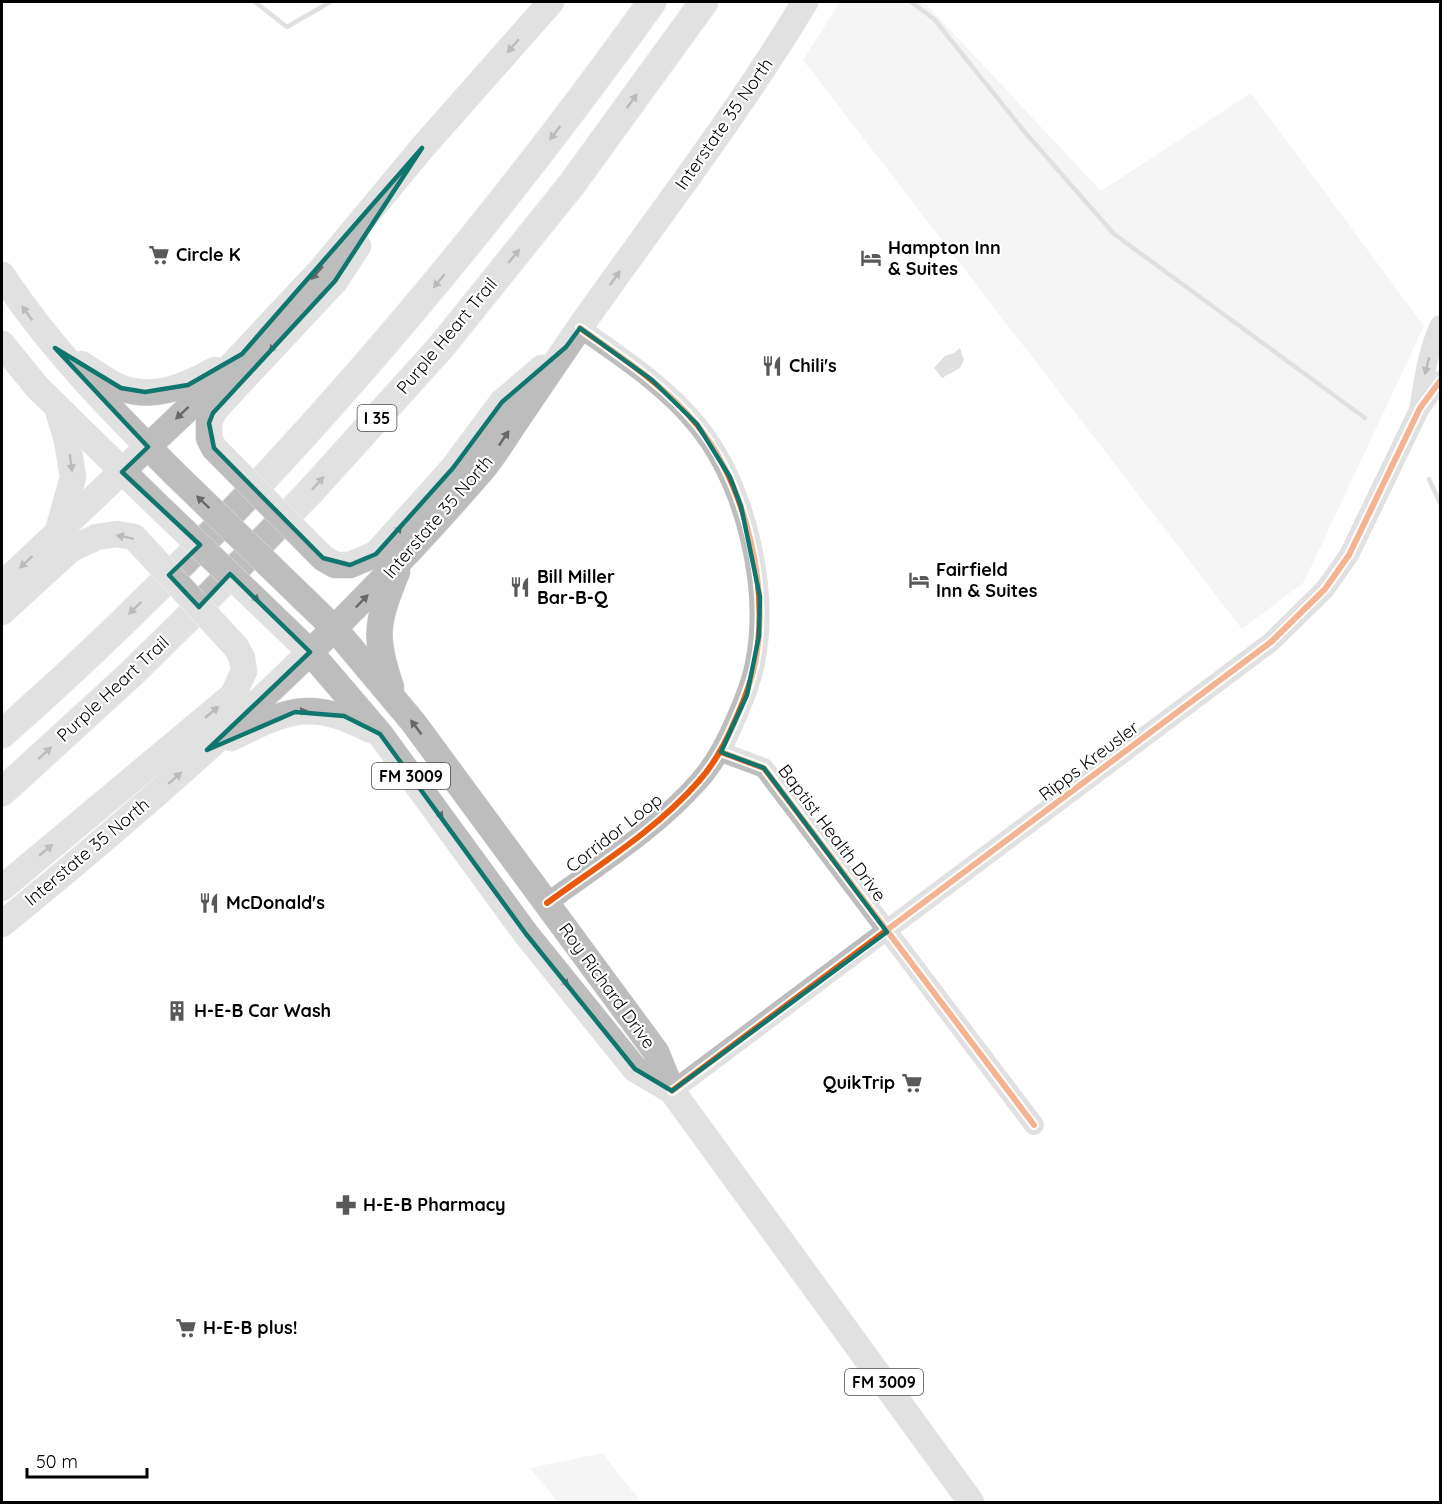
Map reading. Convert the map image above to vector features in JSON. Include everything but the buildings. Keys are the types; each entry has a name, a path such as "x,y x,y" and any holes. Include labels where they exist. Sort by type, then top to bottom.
{"highway":[{"name":"I 35","path":"2,734 215,531 331,406 423,301 515,186 652,2"},
{"name":"Purple Heart Trail","path":"2,792 187,619 309,493 441,347 572,184 705,2"}],"main road":[{"path":"2,585 213,385 320,271 422,148 551,2"},
{"name":"Interstate 35 North","path":"2,924 86,856 207,750 335,629 485,467 747,92 805,2"},
{"path":"422,148 335,281 213,413 209,423 209,438 214,448 323,558 335,565 350,565 376,554 453,468 502,402 573,338"},
{"name":"FM 3009","path":"2,275 27,314 55,348 148,447 335,629"},
{"name":"FM 3009","path":"2,344 37,387 310,652"},
{"path":"55,348 121,388 145,392 168,391 188,385 242,354"},
{"path":"57,407 67,440 73,477 57,533"},
{"path":"2,612 71,549 97,537 117,534 134,537 236,647 242,658 244,671 233,695 2,888"},
{"path":"396,701 381,659 379,625 383,605 401,560"},
{"name":"Roy Richard Drive","path":"335,629 396,701 656,1052 672,1091 971,1503"},
{"name":"Roy Richard Drive","path":"310,652 380,734 526,934 635,1069 672,1091"},
{"path":"207,750 272,718 316,710 344,716 380,734"}],"street":[{"name":"Ripps Kreusler","path":"1420,408 1424,378 1434,339 1440,326"},
{"name":"Corridor Loop","path":"547,903 640,836 699,781 721,752 747,694 759,636 760,597 741,506 730,477 697,424 652,380 573,338"},
{"name":"Ripps Kreusler","path":"672,1091 1271,642 1325,589 1349,555 1420,408 1440,381"},
{"name":"Baptist Health Drive","path":"721,752 764,768 1034,1125"}],"highlighted area":[{"path":"422,148 335,281 213,413 209,423 214,448 323,558 350,565 376,554 453,468 502,402 566,347 580,328 652,380 697,424 730,477 741,506 760,597 759,636 747,695 721,752 764,768 887,932 672,1091 635,1069 526,934 380,734 344,716 295,712 207,750 310,652 230,574 199,607 169,575 200,545 122,472 148,447 55,348 121,388 145,392 188,385 242,354"}],"shaded area":[{"path":"840,2 924,2 1101,191 1251,93 1424,326 1304,582 1242,629 803,60"},
{"path":"960,348 964,360 960,368 942,378 934,368 945,356"},
{"path":"602,1453 641,1502 558,1502 530,1468"}],"waterway":[{"path":"255,2 287,27 330,2"},
{"path":"911,2 934,19 1023,130 1114,234 1365,418"},
{"path":"1429,479 1440,503"}],"cycle path":[{"path":"547,903 646,831 682,799 705,774 723,746 744,701 755,663 759,634 756,571 750,539 741,508 715,450 698,426 672,398 580,328"},
{"path":"672,1091 1271,642 1325,589 1349,555 1420,408 1440,381"},
{"path":"721,752 764,768 1034,1125"}],"place":[{"name":"Circle K","path":"159,255"},
{"name":"Hampton Inn & Suites","path":"871,258"},
{"name":"Chili's","path":"772,366"},
{"name":"Fairfield Inn & Suites","path":"919,580"},
{"name":"Bill Miller Bar-B-Q","path":"520,587"},
{"name":"McDonald's","path":"209,903"},
{"name":"H-E-B Car Wash","path":"177,1011"},
{"name":"QuikTrip","path":"912,1083"},
{"name":"H-E-B Pharmacy","path":"346,1205"},
{"name":"H-E-B plus!","path":"186,1328"}]}
